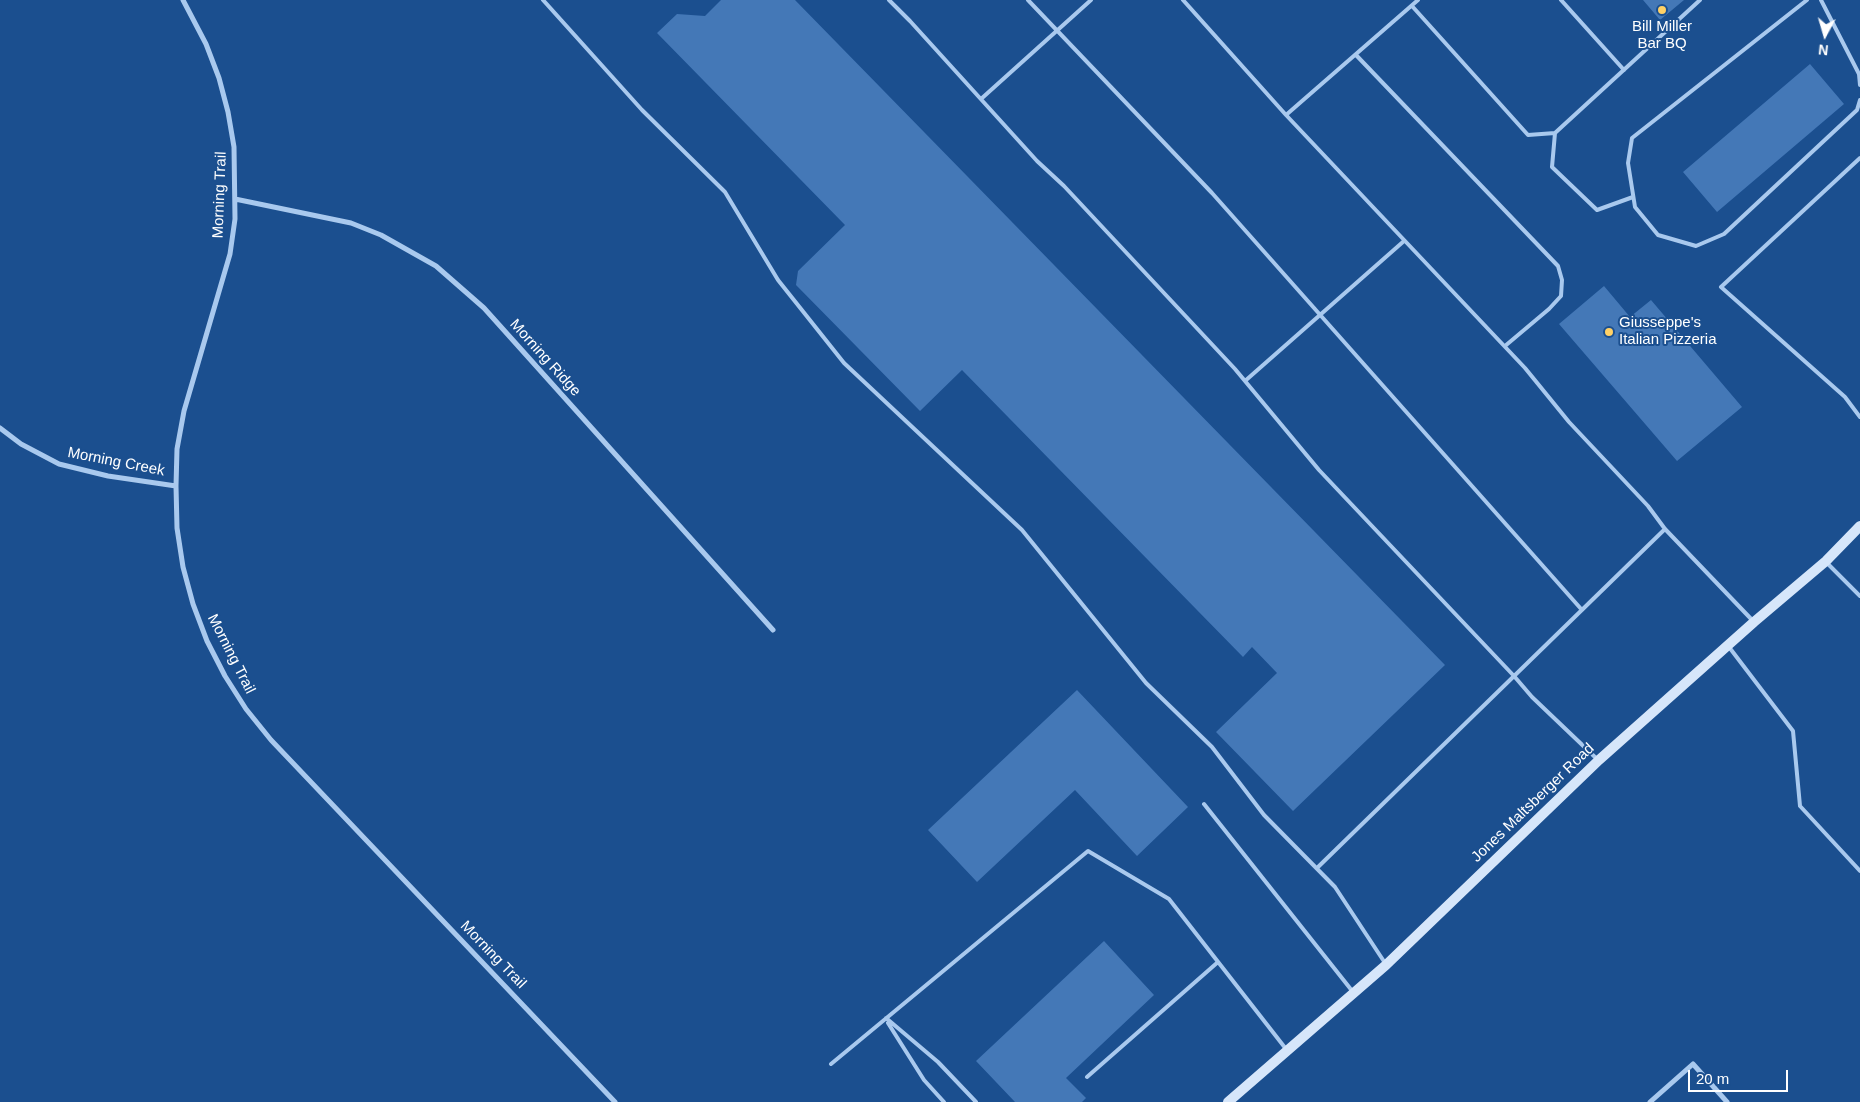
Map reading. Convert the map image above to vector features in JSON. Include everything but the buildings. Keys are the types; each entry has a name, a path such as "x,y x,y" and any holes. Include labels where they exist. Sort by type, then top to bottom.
{"main road":[{"name":"Jones Maltsberger Road","path":"1228,1102 1386,965 1599,760 1754,622 1826,561 1860,526"}],"street":[{"name":"Morning Trail","path":"183,0 206,44 219,78 228,112 234,147 235,219 230,254 184,411 178,449 176,486 180,547 193,604 207,641 225,676 246,709 271,740 615,1102"},
{"name":"Morning Ridge","path":"235,199 351,223 380,235 436,266 484,308 773,630"},
{"name":"Morning Creek","path":"0,428 21,444 59,464 108,476 176,486"},
{"path":"1650,1102 1692,1064 1727,1102"}],"lane":[{"path":"543,0 642,110 725,192 778,280 844,363 1022,530 1146,683 1212,748 1264,815 1336,887 1386,965"},
{"path":"889,0 1245,381 1319,470 1532,697 1599,760"},
{"path":"1028,0 1212,193 1582,610"},
{"path":"981,99 1091,0"},
{"path":"1183,0 1286,115 1526,368 1569,422 1648,506 1665,529 1754,622"},
{"path":"1286,115 1418,0"},
{"path":"1561,0 1624,70"},
{"path":"1412,6 1528,135 1555,133 1700,0"},
{"path":"1807,0 1632,138 1628,163 1634,207 1658,235 1696,246 1724,234 1857,110 1860,100"},
{"path":"1821,0 1859,74 1860,85"},
{"path":"1356,55 1558,266 1562,280 1561,296 1549,309 1505,346"},
{"path":"1555,133 1552,168 1597,210 1633,197"},
{"path":"1860,158 1721,287 1845,397 1860,417"},
{"path":"1245,381 1404,241"},
{"path":"1317,868 1665,529"},
{"path":"1826,561 1860,596"},
{"path":"1727,646 1792,731 1800,806 1860,871"},
{"path":"1204,804 1354,993"},
{"path":"831,1064 1088,851 1169,899 1288,1051"},
{"path":"1087,1077 1218,962"},
{"path":"886,1018 924,1080 944,1102"},
{"path":"886,1018 938,1062 976,1102"}],"place":[{"name":"Bill Miller Bar BQ","path":"1662,10"},
{"name":"Giusseppe's Italian Pizzeria","path":"1609,332"}]}
